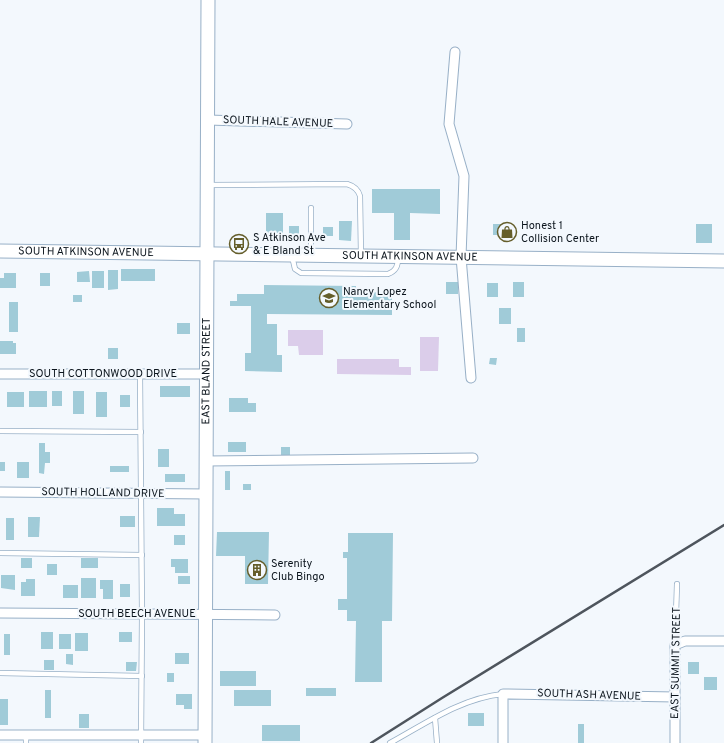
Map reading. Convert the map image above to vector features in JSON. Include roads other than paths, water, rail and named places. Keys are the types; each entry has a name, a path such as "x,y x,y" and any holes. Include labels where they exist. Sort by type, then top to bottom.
{"street":[{"name":"EAST BLAND STREET","path":"205,739 208,0"},
{"path":"455,52 449,124 464,176 461,257 471,378"},
{"name":"SOUTH HALE AVENUE","path":"208,120 347,124"},
{"name":"SOUTH ATKINSON AVENUE","path":"0,250 724,261"},
{"name":"SOUTH COTTONWOOD DRIVE","path":"0,374 207,374"},
{"path":"206,461 473,458"},
{"name":"SOUTH HOLLAND DRIVE","path":"0,492 207,494"},
{"name":"SOUTH BEECH AVENUE","path":"0,613 275,615"},
{"path":"675,645 685,641 724,641"},
{"name":"EAST SUMMIT STREET","path":"675,645 675,743"},
{"path":"503,694 503,743"},
{"name":"SOUTH ASH AVENUE","path":"503,694 675,697"},
{"path":"0,735 26,739 205,739"}],"lane":[{"path":"208,185 346,184 352,186 358,190 360,196 361,255"},
{"path":"311,208 311,255"},
{"path":"292,254 295,269 301,273 388,274 396,270 398,256"},
{"path":"140,374 142,555 141,739"},
{"path":"0,431 141,432"},
{"path":"0,553 142,555"},
{"name":"EAST SUMMIT STREET","path":"675,645 677,584"},
{"path":"0,673 142,676"},
{"path":"390,743 435,718 470,701 503,694"},
{"path":"435,718 437,743"}],"railway":[{"path":"371,743 724,525"}],"place":[{"name":"Honest 1 Collision Center","path":"507,232"},
{"name":"S Atkinson Ave & E Bland St","path":"239,244"},
{"name":"Nancy Lopez Elementary School","path":"329,298"},
{"name":"Serenity Club Bingo","path":"257,570"}]}
